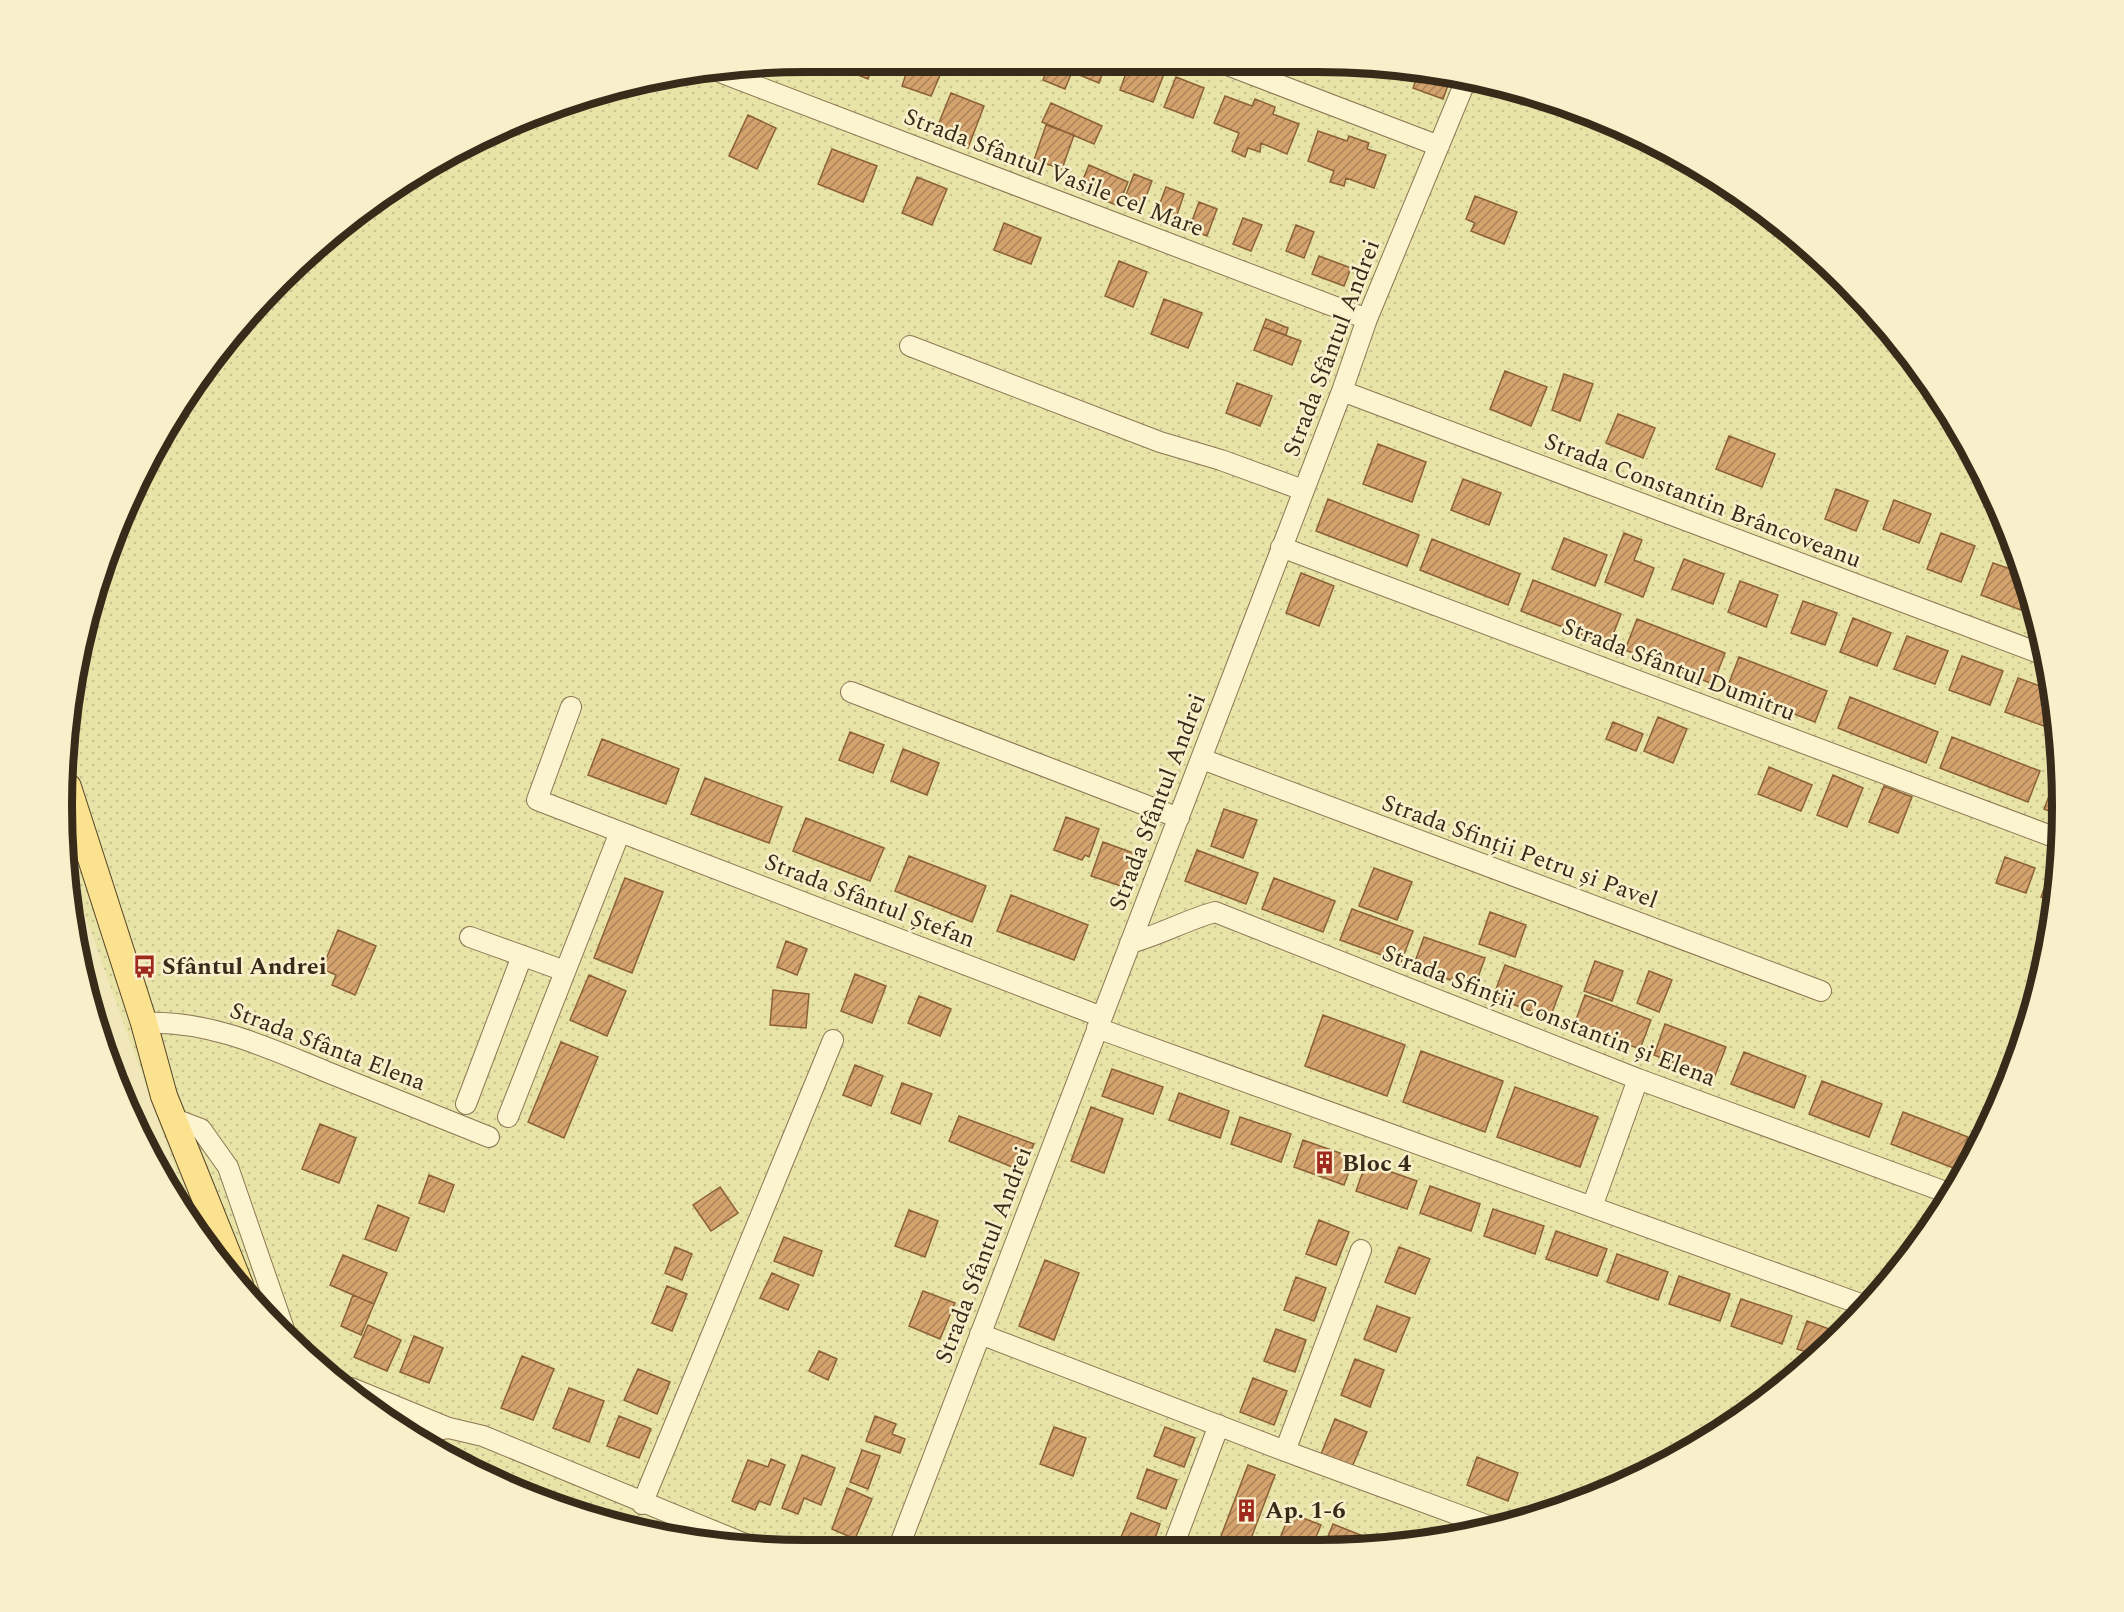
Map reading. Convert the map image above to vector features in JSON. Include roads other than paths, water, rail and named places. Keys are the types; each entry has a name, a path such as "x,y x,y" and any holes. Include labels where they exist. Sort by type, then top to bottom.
{"main road":[{"path":"72,800 172,1118 226,1255"}],"street":[{"path":"1246,72 1439,146"},
{"name":"Strada Sfântul Vasile cel Mare","path":"733,76 1367,319"},
{"name":"Strada Sfântul Andrei","path":"902,1540 1202,759 1342,391 1367,319 1463,87"},
{"path":"910,346 1160,442 1221,460 1303,490"},
{"name":"Strada Constantin Brâncoveanu","path":"1342,391 2035,652"},
{"name":"Strada Sfântul Dumitru","path":"1281,547 2051,836"},
{"path":"851,692 1179,818"},
{"name":"Strada Sfântul Ștefan","path":"572,707 537,800 1100,1022"},
{"name":"Strada Sfinții Petru și Pavel","path":"1202,759 1821,991"},
{"path":"508,1117 620,832"},
{"name":"Strada Sfinții Constantin și Elena","path":"1130,943 1158,935 1192,918 1215,912 1638,1079 1943,1191"},
{"path":"470,937 565,971"},
{"path":"466,1104 522,956"},
{"name":"Strada Sfânta Elena","path":"144,1023 168,1022 207,1027 249,1041 489,1137"},
{"path":"1100,1022 1592,1207 1858,1303"},
{"path":"642,1504 833,1040"},
{"path":"1592,1207 1638,1079"},
{"path":"172,1118 201,1130 228,1167 280,1317"},
{"path":"1286,1452 1361,1250"},
{"path":"980,1334 1286,1452 1478,1522"},
{"path":"370,1396 449,1428 505,1444 642,1504 722,1535"},
{"path":"1176,1540 1219,1425"},
{"path":"422,1431 449,1428"}],"place":[{"name":"Sfântul Andrei","path":"144,966"},
{"name":"Bloc 4","path":"1324,1163"},
{"name":"Ap. 1-6","path":"1247,1510"}]}
